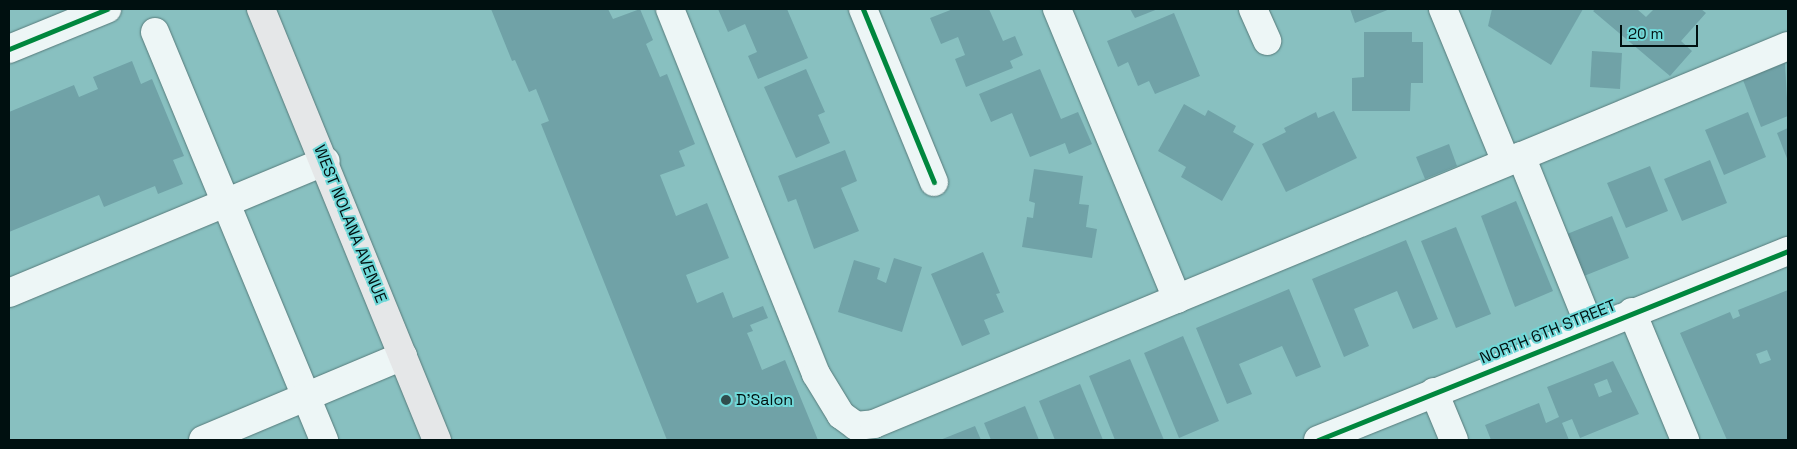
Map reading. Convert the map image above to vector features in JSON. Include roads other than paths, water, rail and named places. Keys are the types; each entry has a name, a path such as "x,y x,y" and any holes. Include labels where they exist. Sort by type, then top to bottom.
{"main road":[{"name":"WEST NOLANA AVENUE","path":"261,9 326,161 437,440"}],"street":[{"path":"9,47 108,9"},
{"path":"670,9 816,374 840,415 856,433 1788,46"},
{"path":"863,9 934,182"},
{"path":"1057,9 1177,299"},
{"path":"1253,9 1267,41"},
{"path":"1443,9 1591,329"},
{"path":"155,32 324,440"},
{"path":"9,293 326,161"},
{"name":"NORTH 6TH STREET","path":"1318,440 1632,312 1788,251"},
{"path":"1632,312 1685,440"},
{"path":"203,440 403,356"},
{"path":"1434,392 1454,440"}],"place":[{"name":"D'Salon","path":"726,400"}]}
